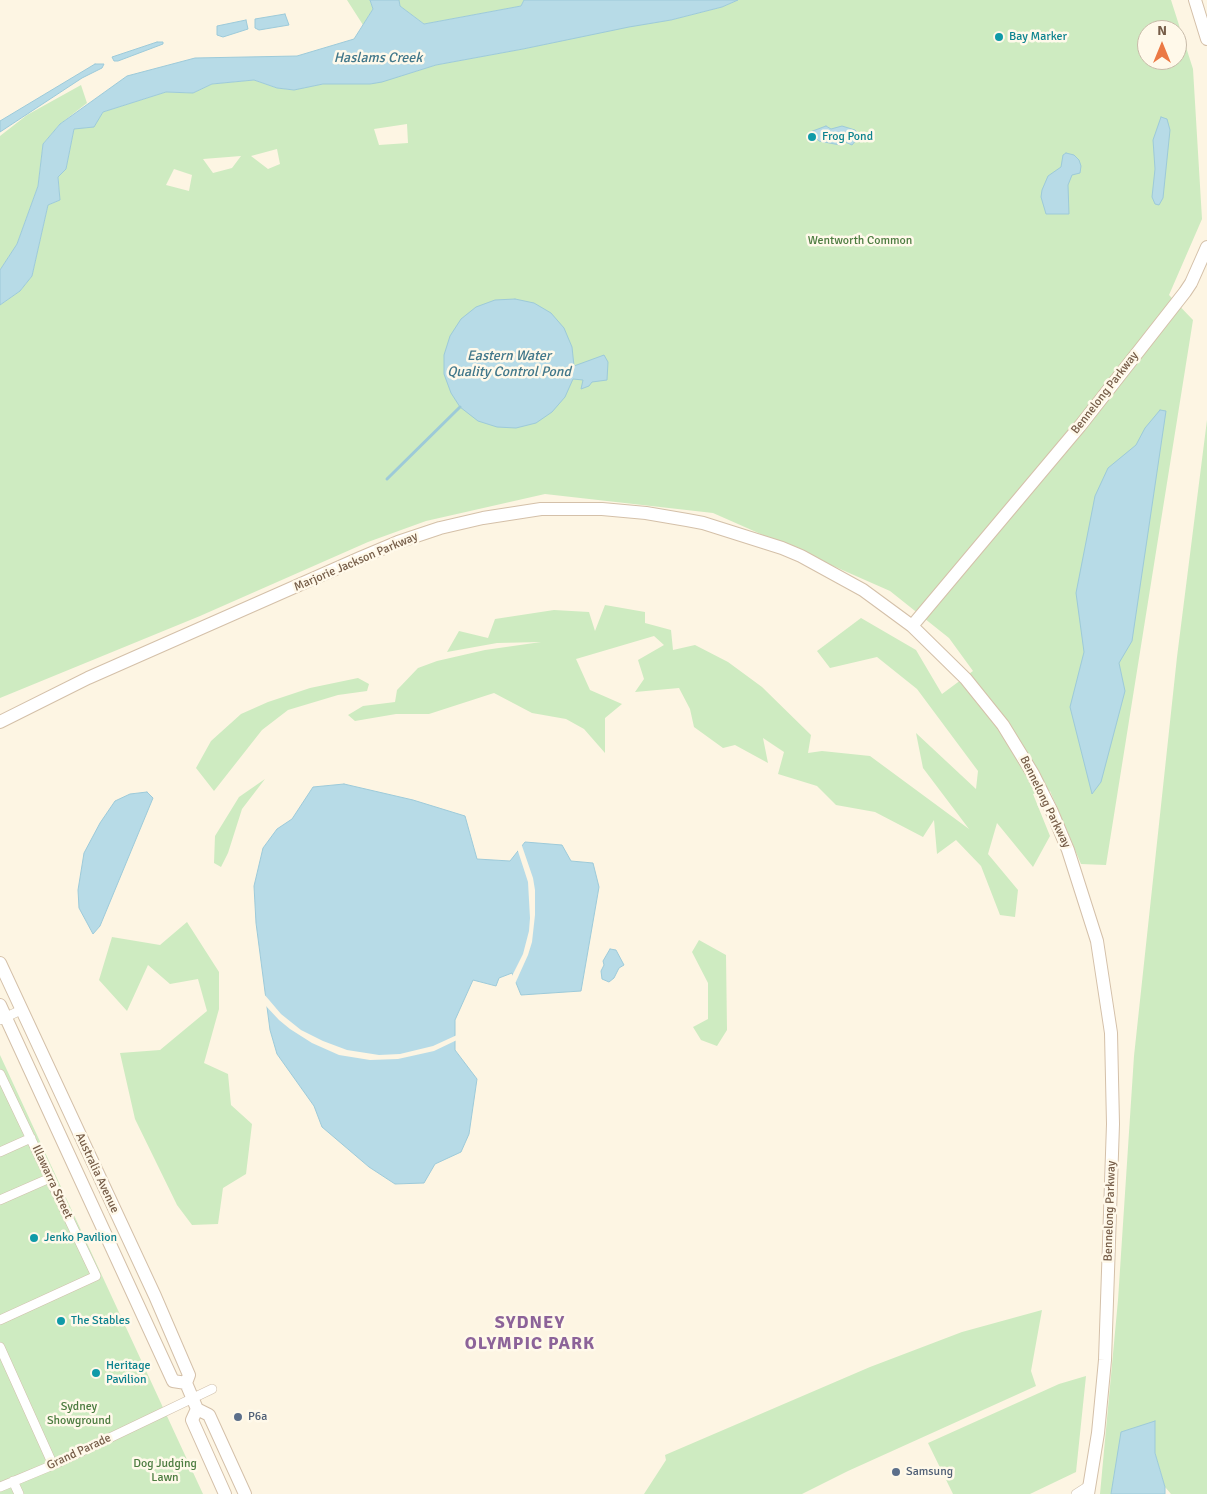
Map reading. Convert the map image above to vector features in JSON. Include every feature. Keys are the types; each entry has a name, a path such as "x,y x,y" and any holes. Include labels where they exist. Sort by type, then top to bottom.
{"street":[{"path":"1195,0 1207,39"},
{"name":"Bennelong Parkway","path":"1089,1489 1098,1433 1104,1360 1113,1124 1111,1033 1097,941 1068,850 1034,774 1003,724 986,702 966,679 912,626 1080,426 1174,307 1191,283 1207,247"},
{"name":"Marjorie Jackson Parkway","path":"0,712 88,678 398,542 440,528 483,518 541,509 602,509 646,513 703,523 741,534 782,548 809,560 862,590 912,626"},
{"name":"Marjorie Jackson Parkway","path":"0,722 88,678"},
{"name":"Australia Avenue","path":"0,963 155,1296 189,1374 186,1384 194,1404 192,1420 225,1494"},
{"name":"Australia Avenue","path":"0,1005 3,1019 173,1381 186,1384"},
{"path":"3,1019 21,1010"},
{"name":"Illawarra Street","path":"0,1074 96,1276 0,1320"},
{"path":"0,1152 31,1138"},
{"path":"0,1200 50,1178"},
{"path":"0,1347 53,1465"},
{"name":"Grand Parade","path":"0,1487 194,1404 212,1389"},
{"name":"Australia Avenue","path":"194,1404 208,1415 245,1494"},
{"path":"13,1481 19,1494"},
{"path":"1076,1494 1089,1489"}],"green space":[{"path":"347,0 370,0 373,9 363,25"},
{"path":"399,0 524,0 521,6 424,24 400,6"},
{"name":"Wentworth Common","path":"738,0 1171,0 1177,20 1137,20 1137,70 1187,70 1187,50 1193,69 1202,219 1169,295 1193,320 1106,865 1081,864 1050,791 1033,794 1050,836 1033,867 997,823 988,854 1018,890 1015,917 1000,915 981,866 956,840 937,854 934,820 923,837 875,812 836,805 817,786 778,774 784,752 763,738 768,763 735,745 723,748 694,727 690,709 679,688 635,692 644,679 638,660 664,645 654,636 576,659 590,690 622,704 605,718 605,753 584,729 566,719 532,713 494,693 429,714 396,714 355,721 348,715 363,706 395,702 397,690 418,668 437,661 485,650 541,642 497,643 447,652 459,631 488,638 495,619 554,610 589,612 595,631 605,605 645,612 645,623 671,630 673,650 695,645 728,662 762,687 811,735 808,753 822,751 870,756 969,829 923,768 916,733 976,789 978,771 917,689 877,657 830,668 817,651 861,618 916,650 942,694 973,671 949,638 890,591 713,513 545,494 426,521 368,542 200,616 0,698 0,305 20,291 32,276 48,205 60,200 58,176 66,169 74,128 93,127 103,112 166,92 193,93 212,84 254,80 277,88 293,90 323,84 370,84 436,65 523,49 629,26 671,20 722,7","holes":["407,124 408,143 379,145 374,129","277,149 280,164 268,169 251,156","241,156 232,168 213,173 203,159","174,169 192,175 189,191 166,185"]},
{"path":"81,85 87,103 60,124 43,144 38,186 17,244 0,270 0,136 27,115"},
{"path":"1207,420 1207,1494 1171,1494 1165,1487 1155,1453 1155,1422 1122,1432 1111,1494 1100,1494 1118,1300 1134,1056 1177,657"},
{"path":"358,678 369,684 367,691 338,695 288,710 262,730 214,791 196,768 211,741 241,714 268,702 310,688"},
{"path":"265,779 242,809 228,853 221,867 214,863 215,836 239,797"},
{"path":"187,922 219,972 219,1009 204,1063 228,1074 231,1105 252,1124 246,1174 223,1188 218,1224 192,1225 177,1205 135,1119 120,1053 160,1050 207,1011 198,979 170,984 148,965 127,1011 99,980 112,937 160,945"},
{"path":"699,940 726,955 727,1030 717,1046 701,1040 693,1027 708,1019 708,983 692,952"},
{"name":"Sydney Showground","path":"0,1055 203,1494 0,1494"},
{"path":"1042,1310 1031,1371 1036,1386 848,1471 802,1494 644,1494 666,1460 665,1455 870,1367 962,1332"},
{"path":"1086,1376 1076,1472 1030,1494 953,1494 928,1443 1059,1384"}],"water":[{"name":"Haslams Creek","path":"370,0 399,0 400,6 424,24 521,6 524,0 738,0 722,7 671,20 436,65 382,82 370,84 323,84 294,90 277,88 254,80 212,84 193,93 166,92 103,112 94,127 74,129 66,169 58,177 60,200 48,205 32,276 20,291 0,305 0,270 17,244 38,186 43,144 60,124 127,76 195,58 297,56 354,39 373,9"},
{"path":"285,14 289,25 259,30 255,28 255,19"},
{"path":"246,20 248,29 223,37 217,35 217,26"},
{"path":"157,42 163,42 163,44 118,61 114,61 112,57"},
{"path":"95,64 104,64 102,68 82,78 0,132 0,121"},
{"path":"1161,117 1167,119 1170,130 1163,198 1159,205 1155,204 1152,197 1155,169 1153,140"},
{"path":"826,126 831,129 842,126 855,130 858,133 857,139 852,145 845,142 840,145 819,141 810,132"},
{"path":"1066,153 1074,155 1079,160 1081,166 1080,173 1072,175 1068,185 1069,214 1046,214 1041,197 1042,190 1048,176 1061,167 1063,155"},
{"name":"Eastern Water Quality Control Pond","path":"515,299 534,303 551,313 564,328 572,347 574,366 604,355 608,362 607,380 592,382 589,386 581,389 583,380 573,379 565,397 552,412 536,423 516,428 497,427 478,421 460,407 451,393 444,374 444,355 450,336 461,319 476,307 495,300"},
{"path":"1160,410 1166,411 1132,641 1119,663 1125,691 1101,782 1092,794 1070,707 1084,652 1076,593 1095,496 1108,468 1136,445 1145,428"},
{"path":"344,784 413,800 465,816 477,859 510,861 525,842 562,845 571,861 593,863 599,887 581,991 521,995 512,973 499,978 496,986 473,980 455,1020 455,1050 477,1079 469,1134 461,1152 435,1164 424,1183 395,1184 369,1167 322,1127 314,1106 277,1054 270,1030 256,923 254,886 263,848 277,829 292,819 313,787"},
{"path":"147,792 153,798 100,926 93,934 79,908 78,890 84,853 100,823 115,801 130,794"},
{"path":"610,949 616,950 624,965 619,968 614,978 609,982 602,979 601,971 604,965 603,961"},
{"path":"1155,1421 1155,1453 1165,1487 1165,1494 1111,1494 1121,1432"}],"pier":[{"path":"521,843 533,878 535,915 532,942 514,986 511,978 523,954 530,918 528,882 517,848"},
{"path":"264,994 281,1014 301,1030 347,1050 379,1055 400,1054 433,1046 457,1035 457,1040 434,1051 398,1059 370,1060 339,1055 312,1043 290,1029 265,1005"}],"waterway":[{"path":"387,479 460,407"}],"place":[{"name":"Bay Marker","path":"999,37"},
{"name":"Frog Pond","path":"812,137"},
{"name":"Jenko Pavilion","path":"34,1238"},
{"name":"The Stables","path":"61,1321"},
{"name":"Heritage Pavilion","path":"96,1373"},
{"name":"P6a","path":"238,1417"},
{"name":"Samsung","path":"896,1472"}],"district":[{"name":"SYDNEY OLYMPIC PARK","path":"530,1334"}],"park label":[{"name":"Dog Judging Lawn","path":"165,1471"}]}
